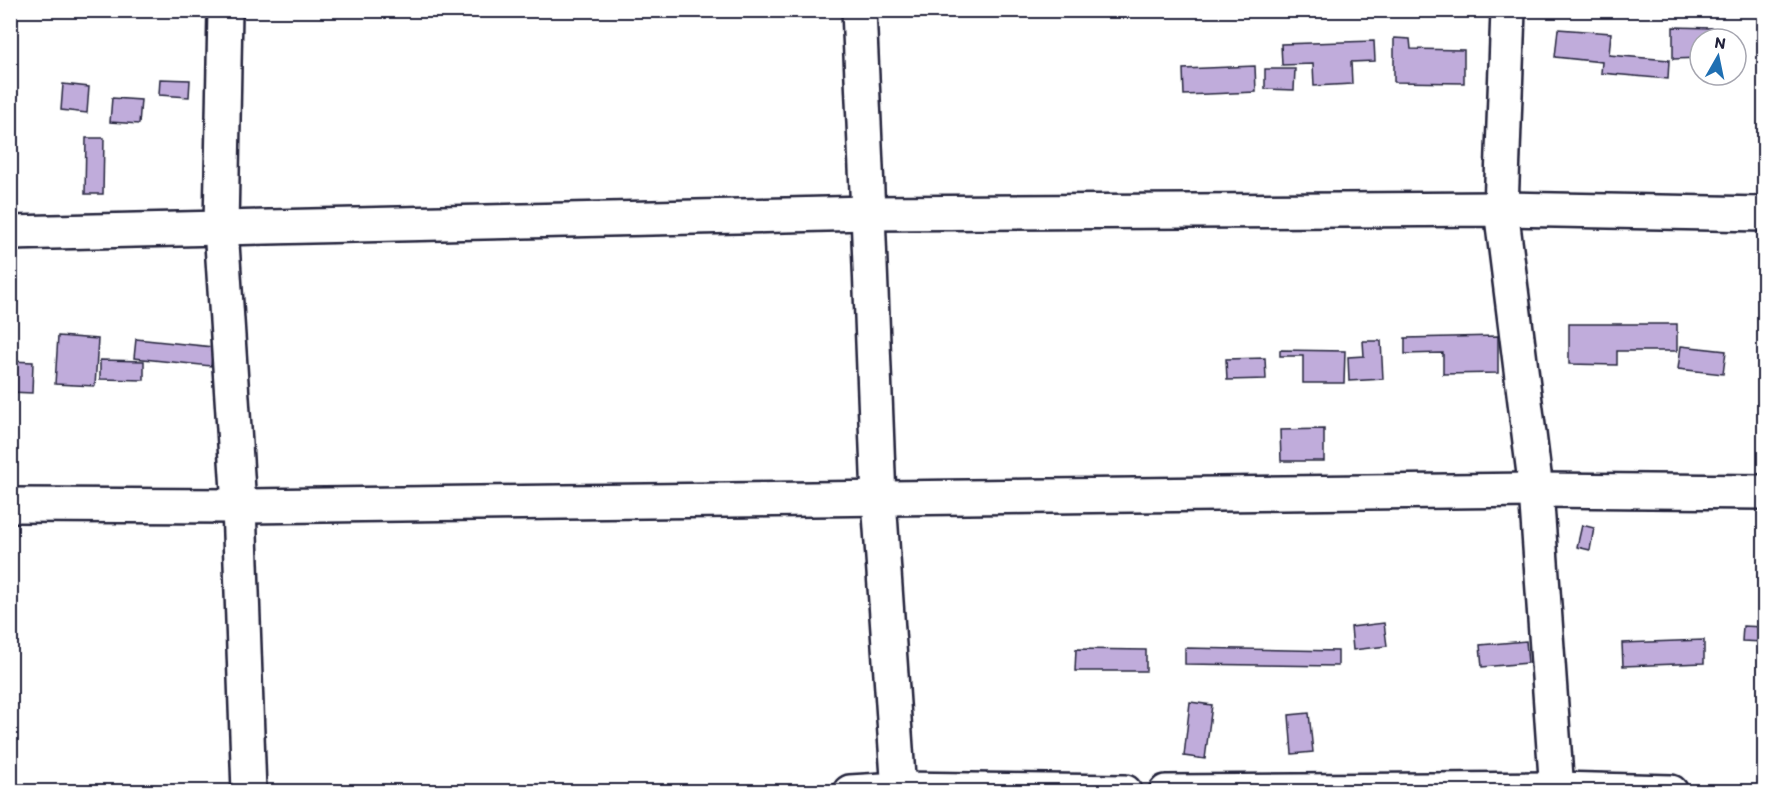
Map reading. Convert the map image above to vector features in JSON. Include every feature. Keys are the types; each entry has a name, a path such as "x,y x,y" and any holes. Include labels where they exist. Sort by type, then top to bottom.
{"street":[{"path":"225,10 221,228 239,506 249,792"},
{"path":"858,10 879,499 899,790"},
{"path":"1508,10 1501,208 1536,489 1557,790"},
{"path":"10,233 868,213 1501,208 1764,214"},
{"path":"10,505 239,506 1536,489 1764,492"},
{"path":"850,792 899,790 1125,792"},
{"path":"1166,792 1557,790 1671,792"}],"building":[{"path":"1673,27 1688,27 1688,58 1673,59"},
{"path":"1558,29 1611,33 1609,55 1669,60 1668,79 1601,73 1602,62 1555,57"},
{"path":"1394,38 1410,39 1411,49 1464,50 1464,83 1394,82"},
{"path":"1374,41 1375,61 1351,62 1352,84 1314,86 1313,64 1282,65 1281,44"},
{"path":"1255,66 1256,92 1184,95 1183,69"},
{"path":"1265,69 1295,69 1294,90 1265,89"},
{"path":"160,79 190,80 189,97 159,95"},
{"path":"63,84 89,87 87,113 61,110"},
{"path":"112,98 141,100 139,124 110,122"},
{"path":"86,138 104,138 103,194 85,194"},
{"path":"1569,324 1677,324 1677,351 1617,351 1617,365 1569,364"},
{"path":"58,336 98,339 95,386 55,384"},
{"path":"1498,336 1498,373 1443,374 1443,353 1405,354 1405,338"},
{"path":"136,339 213,347 211,366 134,358"},
{"path":"1363,341 1381,341 1383,379 1349,381 1348,357 1364,356"},
{"path":"1681,346 1726,351 1723,374 1678,369"},
{"path":"1280,350 1345,351 1344,383 1303,383 1303,356 1280,356"},
{"path":"1265,358 1266,379 1227,380 1226,359"},
{"path":"100,360 144,361 144,380 100,379"},
{"path":"10,361 33,362 32,393 10,392"},
{"path":"1324,429 1324,461 1281,461 1280,430"},
{"path":"1582,525 1594,528 1590,550 1577,547"},
{"path":"1384,623 1387,646 1353,650 1351,627"},
{"path":"1743,626 1764,627 1764,642 1742,641"},
{"path":"1704,640 1704,663 1623,666 1622,643"},
{"path":"1526,641 1528,663 1482,667 1480,645"},
{"path":"1185,648 1338,651 1338,666 1185,664"},
{"path":"1076,649 1146,650 1146,671 1075,671"},
{"path":"1190,702 1212,705 1205,759 1184,756"},
{"path":"1309,713 1313,752 1292,754 1289,715"}]}
